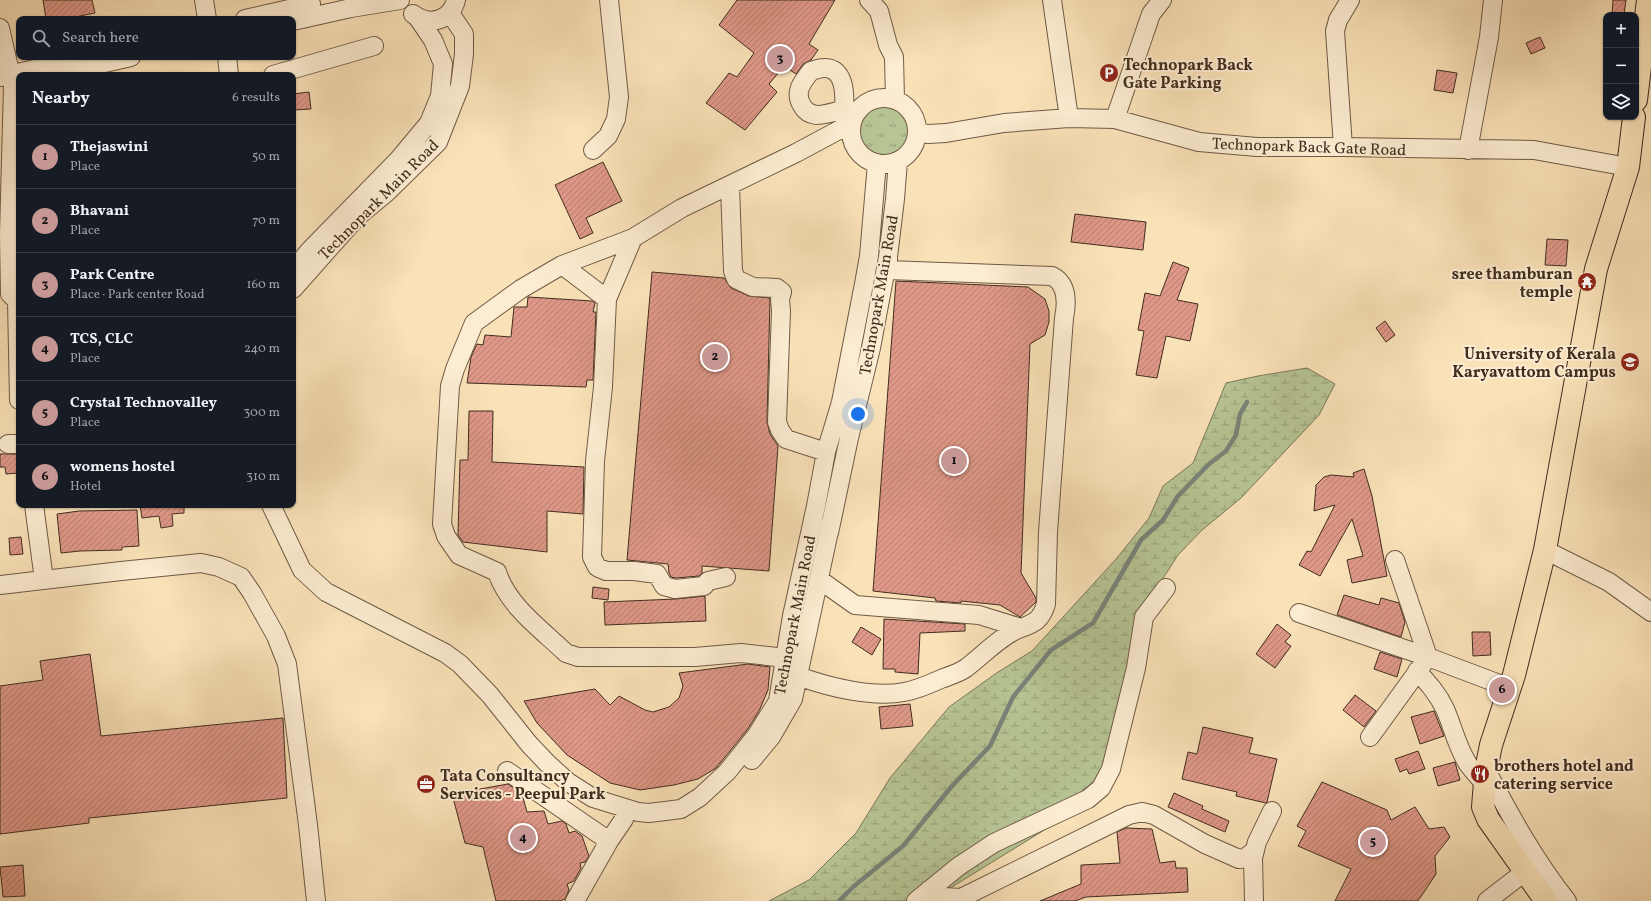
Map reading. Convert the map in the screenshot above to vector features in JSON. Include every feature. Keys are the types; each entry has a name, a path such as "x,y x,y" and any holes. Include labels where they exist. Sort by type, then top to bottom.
{"main road":[{"path":"1638,84 1648,0"},
{"path":"1546,901 1488,819 1483,807 1485,777 1491,745 1510,688 1545,550 1596,269 1628,167 1634,120"}],"street":[{"path":"204,0 207,16"},
{"path":"258,16 330,0"},
{"path":"296,20 351,8 400,0"},
{"name":"Technopark Main Road","path":"296,266 310,250 399,160 428,123 440,96 442,64 433,40 418,18 413,14 406,0"},
{"path":"593,150 608,136 616,119 619,97 609,0"},
{"path":"869,0 879,11 888,45 894,58 895,99"},
{"path":"1052,0 1069,118"},
{"path":"1115,119 1151,14 1162,0"},
{"path":"1343,147 1335,31 1338,20 1350,0"},
{"path":"1468,150 1489,37 1493,0"},
{"path":"418,18 424,20 438,20 453,6"},
{"name":"Technopark Main Road","path":"296,286 358,217 386,193 438,142 460,86 464,54 464,34 453,6"},
{"path":"0,28 13,79 9,233 10,294 16,299"},
{"path":"283,72 374,46"},
{"path":"37,72 77,60"},
{"path":"66,72 119,60"},
{"path":"227,60 229,72"},
{"path":"786,658 741,653 695,657 578,657 566,653 513,603 501,584 497,572 458,555 446,536 442,524 450,386 474,323 501,302 562,265 633,238 682,208 796,153 851,122 862,106 872,100 883,98 895,99 902,103 911,112 917,123 918,132 913,147 898,161 891,163 877,163 859,153 851,122"},
{"name":"Technopark Back Gate Road","path":"918,132 928,134 946,133 1004,123 1069,118 1115,119 1199,142 1257,147 1534,150 1628,167"},
{"name":"Technopark Main Road","path":"793,699 870,348 888,256 898,161"},
{"name":"Technopark Main Road","path":"272,508 302,570 326,592 445,653 460,664 490,695 546,763 584,794 618,807 649,814 681,809 700,797 728,772 756,736 778,701 792,616 826,452 841,402 864,284 869,256 877,163"},
{"path":"730,186 733,271 736,279 752,287 777,288 782,292 780,299 781,311 777,422 786,439 826,452"},
{"path":"633,238 607,298 603,387 595,461 592,557 597,568 606,571 634,571 657,574 664,586 675,589 704,586 708,581 726,577"},
{"path":"798,676 816,683 872,693 904,692 933,683 965,669 1011,632 1038,620 1043,613 1046,604 1048,526 1064,318 1067,299 1064,289 1059,280 1052,276 888,270 888,256"},
{"path":"562,265 607,298"},
{"path":"34,508 44,580"},
{"name":"Technopark Main Road","path":"263,508 284,556 319,599 416,645 456,671 538,768 564,790 624,819 645,822 673,821 701,808 734,781 772,737 793,699 820,580 831,522"},
{"path":"1545,550 1609,582 1651,612"},
{"path":"1395,560 1428,657"},
{"path":"0,585 201,563 219,567 241,577 252,593 276,636 287,664 308,825 316,901"},
{"path":"820,580 855,605 979,615 1020,628"},
{"path":"922,896 959,866 994,843 1088,799 1101,788 1111,769 1120,737 1136,668 1144,617 1166,588"},
{"path":"1299,613 1428,657 1510,688"},
{"path":"1370,737 1428,657"},
{"path":"1417,671 1429,683 1445,708 1457,743 1468,764 1485,777 1535,855 1568,901"},
{"path":"507,771 609,841"},
{"path":"1254,901 1253,858 1259,837 1272,811"},
{"path":"922,896 961,898 1129,815 1142,812 1154,815 1205,844 1239,859 1245,858 1255,850"},
{"path":"575,901 609,841 624,819"},
{"path":"1488,901 1526,871"}],"green space":[{"path":"879,105 889,105 903,112 910,126 910,136 903,150 889,157 879,157 869,153 862,146 858,136 858,126 862,116 869,109"},
{"path":"1307,368 1335,384 1319,415 1241,498 1202,530 1178,555 1158,586 1095,801 1046,829 929,901 769,901 809,880 856,833 890,778 949,707 998,672 1032,651 1117,558 1149,518 1163,486 1193,463 1226,383"}],"building":[{"path":"43,0 92,0 95,13 80,16 46,16"},
{"path":"737,0 835,0 809,44 818,50 811,60 803,64 796,74 784,66 769,84 777,92 745,130 706,103 729,73 737,77 754,53 719,25"},
{"path":"1613,0 1626,0 1624,12 1612,12"},
{"path":"1540,37 1545,48 1531,54 1526,43"},
{"path":"1437,70 1457,73 1453,93 1434,90"},
{"path":"309,92 311,109 296,110 296,94"},
{"path":"603,162 622,201 586,218 593,233 580,239 555,185"},
{"path":"1075,214 1146,222 1143,250 1071,242"},
{"path":"1547,239 1568,240 1566,266 1545,265"},
{"path":"1173,262 1189,268 1177,300 1198,304 1190,341 1166,336 1157,378 1136,375 1144,331 1138,330 1145,293 1160,296"},
{"path":"652,272 724,278 731,288 749,296 770,298 767,422 770,434 778,446 769,571 702,566 702,573 699,576 676,578 671,577 668,564 627,560"},
{"path":"896,281 1028,287 1045,299 1049,311 1049,322 1045,335 1030,344 1021,573 1036,598 1036,602 1020,617 1000,605 961,601 961,603 936,601 935,598 873,591"},
{"path":"528,297 592,301 595,303 593,312 596,312 593,380 587,380 586,387 467,383 471,357 477,344 483,345 485,335 511,337 514,307 527,307"},
{"path":"1385,321 1395,335 1386,342 1376,328"},
{"path":"469,411 493,411 492,462 584,467 583,514 547,511 547,552 463,542 458,535 460,460 468,460"},
{"path":"0,454 16,454 16,473 6,474 5,467 0,467"},
{"path":"1364,469 1372,496 1387,576 1352,583 1347,560 1363,556 1352,519 1320,576 1299,565 1307,551 1311,552 1335,505 1314,511 1316,485 1324,477 1331,475 1354,477 1353,473"},
{"path":"140,508 184,508 184,513 172,514 173,526 161,528 159,516 142,518"},
{"path":"137,510 139,546 122,547 122,550 61,553 57,514 79,511"},
{"path":"21,537 23,554 10,555 9,538"},
{"path":"593,587 609,589 608,600 592,598"},
{"path":"1344,595 1379,605 1381,598 1399,603 1405,622 1401,637 1337,615"},
{"path":"705,596 706,621 605,625 604,602 676,599"},
{"path":"884,619 965,624 965,631 920,633 918,674 895,672 895,669 883,669"},
{"path":"1277,624 1291,635 1285,642 1291,646 1275,668 1256,654"},
{"path":"861,627 881,639 872,655 852,642"},
{"path":"1472,632 1490,632 1491,655 1473,656"},
{"path":"1380,652 1402,659 1397,677 1374,669"},
{"path":"90,654 101,736 283,718 287,798 89,818 89,823 0,834 0,686 43,680 40,661"},
{"path":"748,664 770,667 768,690 759,711 747,730 716,768 698,779 674,785 640,790 610,783 567,755 537,723 524,701 595,689 610,705 619,696 645,710 653,712 669,707 679,698 683,686 679,673"},
{"path":"1355,695 1376,711 1364,727 1343,710"},
{"path":"910,704 913,726 881,729 879,707"},
{"path":"1434,711 1444,736 1420,744 1411,717"},
{"path":"1203,727 1253,738 1249,753 1277,759 1266,803 1236,796 1237,792 1182,779 1188,752 1197,754"},
{"path":"1418,751 1425,769 1409,774 1407,769 1400,772 1395,759"},
{"path":"1455,762 1460,780 1438,786 1433,768"},
{"path":"1322,782 1387,810 1391,820 1415,807 1429,829 1444,827 1450,837 1435,856 1436,874 1418,901 1335,901 1351,869 1298,846 1306,831 1297,826"},
{"path":"508,784 522,794 527,812 544,811 548,824 562,821 566,824 569,833 575,831 582,836 589,856 585,862 580,863 581,868 574,881 567,884 569,890 565,899 560,901 496,901 483,847 465,843 452,794"},
{"path":"1174,793 1203,806 1202,809 1229,821 1225,832 1168,807"},
{"path":"1126,828 1152,829 1160,863 1175,861 1176,868 1187,868 1188,892 1086,897 1075,901 1040,901 1081,884 1081,865 1120,863 1117,832"},
{"path":"23,865 25,896 3,897 0,867"}],"waterway":[{"path":"839,901 853,887 903,846 952,786 990,746 1013,697 1051,650 1093,623 1141,540 1163,520 1178,496 1209,464 1226,451 1236,435 1240,414 1247,402"}],"place":[{"name":"Park Centre","path":"780,59"},
{"name":"Technopark Back Gate Parking","path":"1109,73"},
{"name":"sree thamburan temple","path":"1587,282"},
{"name":"Bhavani","path":"715,357"},
{"name":"University of Kerala Karyavattom Campus","path":"1630,362"},
{"name":"Thejaswini","path":"954,461"},
{"name":"womens hostel","path":"1502,690"},
{"name":"brothers hotel and catering service","path":"1480,774"},
{"name":"Tata Consultancy Services - Peepul Park","path":"426,784"},
{"name":"TCS, CLC","path":"523,838"},
{"name":"Crystal Technovalley","path":"1373,842"}]}
